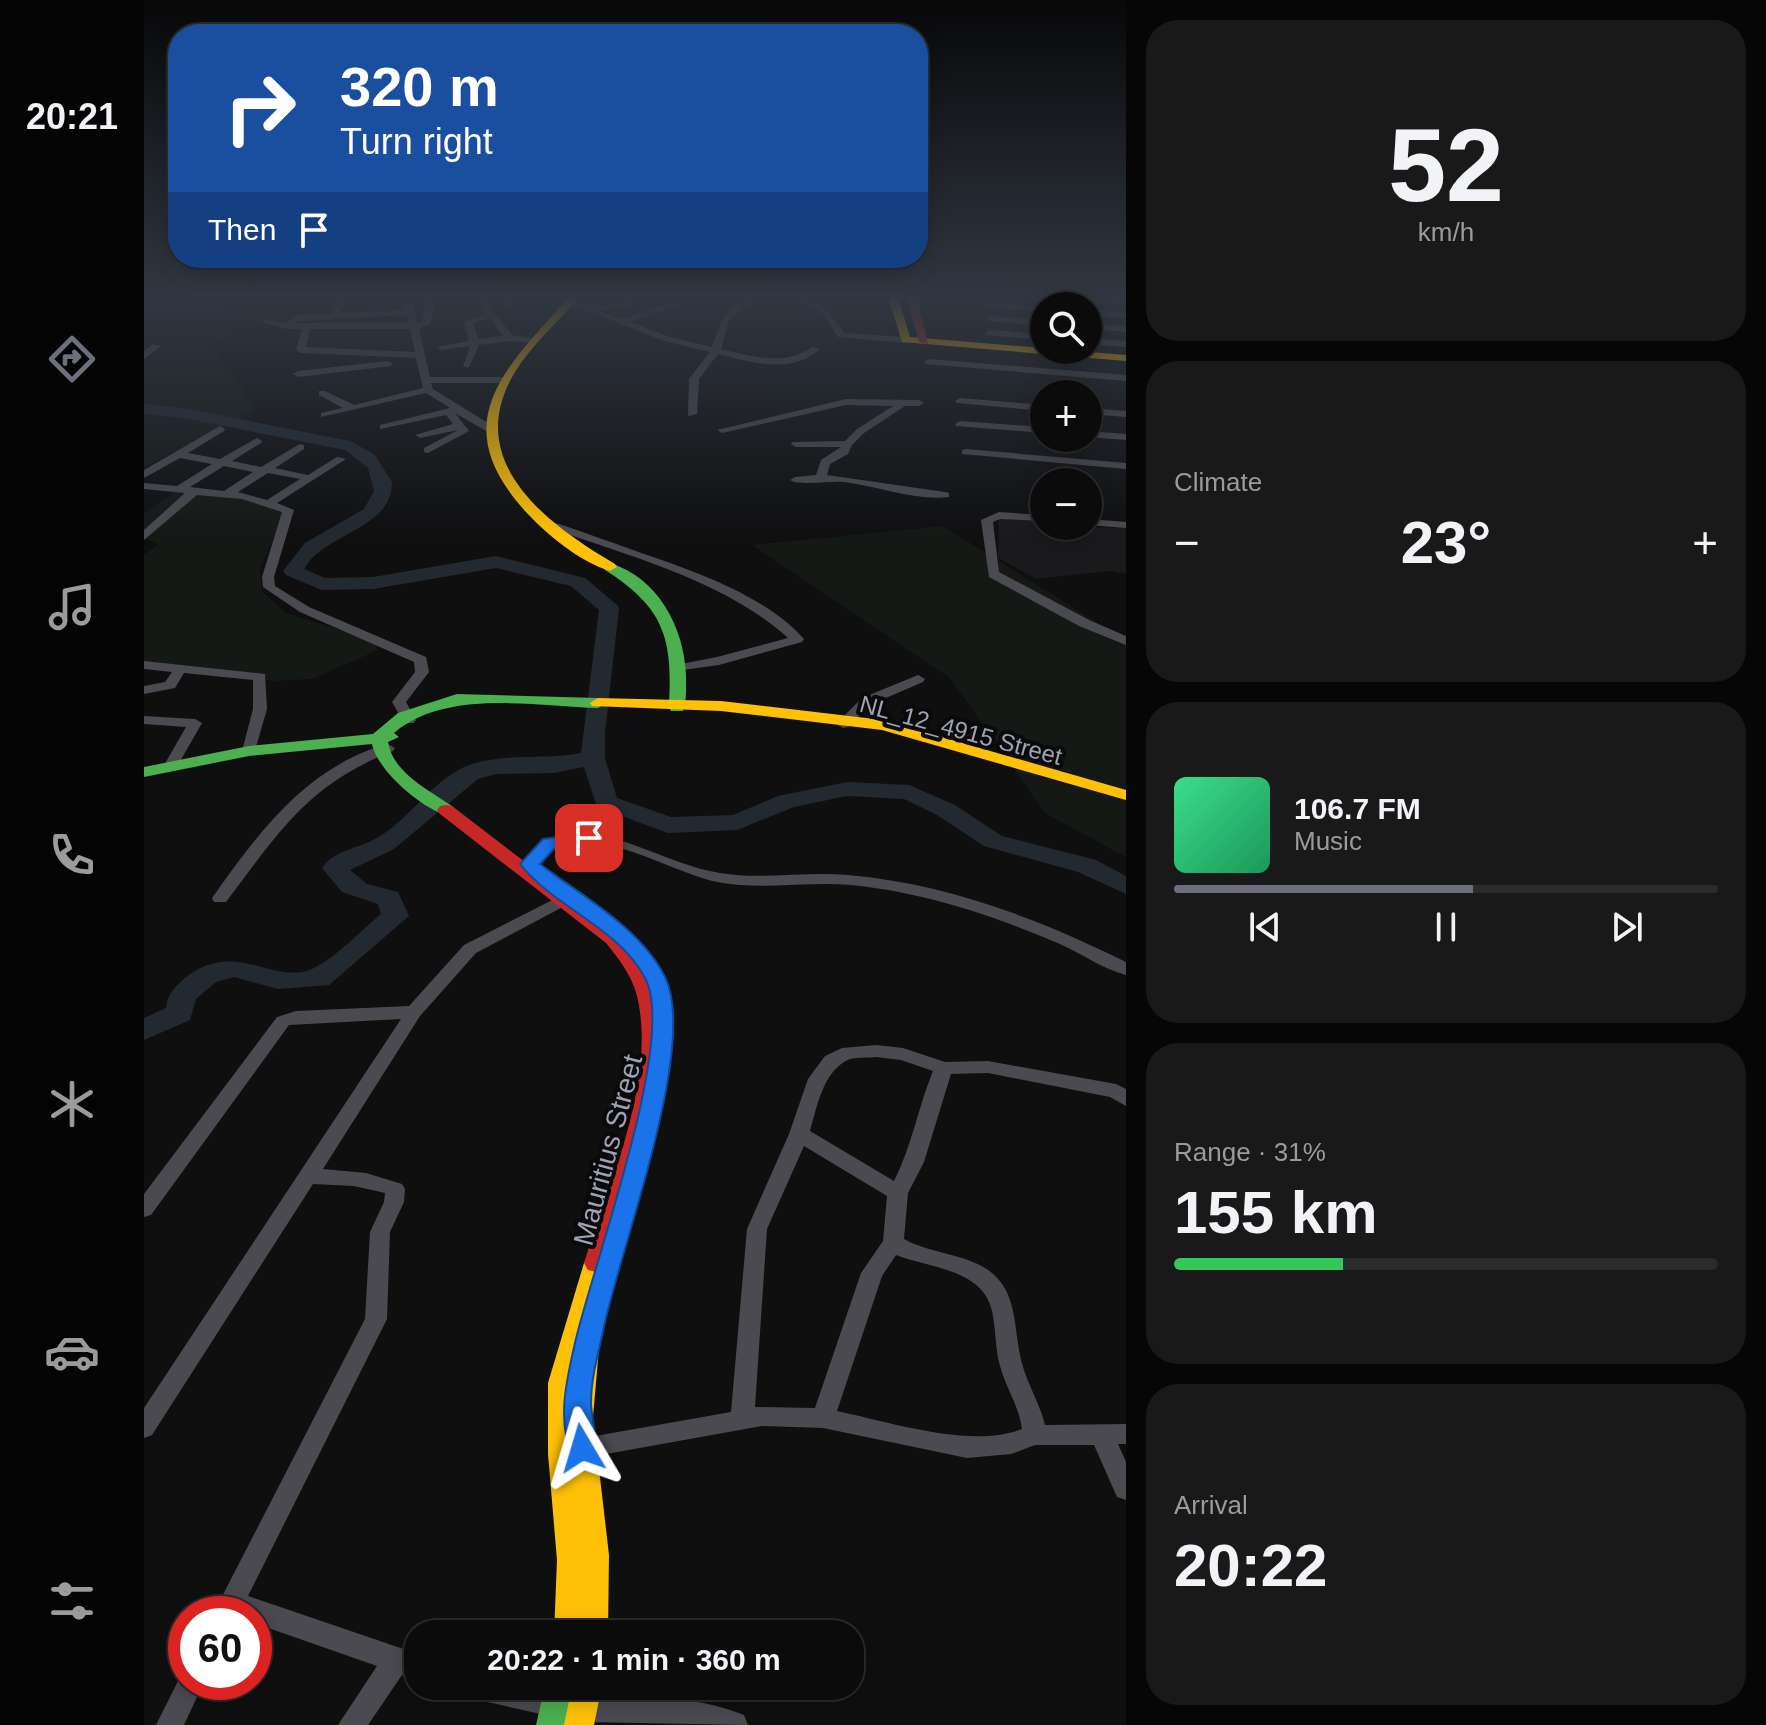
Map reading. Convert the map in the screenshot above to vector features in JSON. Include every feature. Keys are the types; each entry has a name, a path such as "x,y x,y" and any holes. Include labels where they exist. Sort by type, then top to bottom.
{"street":[{"path":"424,378 426,385 451,410 461,425 462,433 428,450"},
{"path":"507,378 495,407 492,430 495,465 503,479 545,523 634,581 658,602 679,647 681,668 677,706"},
{"path":"692,414 695,378"},
{"path":"325,415 426,385 505,380"},
{"path":"322,393 352,408"},
{"path":"960,401 1030,407"},
{"path":"722,430 846,402 919,403"},
{"path":"796,444 845,444 902,403"},
{"path":"384,427 451,410 492,430"},
{"path":"1102,412 1126,414"},
{"path":"960,424 1030,429"},
{"path":"420,435 461,425"},
{"path":"144,475 220,429"},
{"path":"1102,435 1126,437"},
{"path":"180,489 257,441"},
{"path":"821,476 825,462 844,452 845,444"},
{"path":"227,494 300,447"},
{"path":"966,452 1126,466"},
{"path":"178,454 309,478"},
{"path":"269,503 341,459"},
{"path":"795,480 821,476 945,495"},
{"path":"144,486 227,494 269,503 289,513 272,561 269,587 307,611 400,647 424,663 422,672 399,702 406,718 385,743 304,792 220,898"},
{"path":"144,536 194,491"},
{"path":"1030,517 999,515 987,520 993,574 1084,623 1126,641"},
{"path":"545,523 652,561 740,599 769,615 797,639 681,668"},
{"path":"1102,523 1126,525"},
{"path":"144,665 260,677 260,709 249,751"},
{"path":"144,690 172,683 181,668"},
{"path":"845,722 867,701 918,679"},
{"name":"NL_12_4915 Street","path":"406,718 459,704 565,702 677,706 845,722 894,732 1126,797"},
{"path":"144,720 195,723 170,767"},
{"path":"144,772 249,751 385,743"},
{"name":"Mauritius Street","path":"385,743 399,764 422,787 566,898 627,955 643,979 654,1019 651,1054 637,1123 561,1383 596,1564 594,1620"},
{"path":"527,867 550,843 589,838 616,842 713,877 834,879 889,885 998,917 1126,969"},
{"path":"144,1428 414,1012 470,949 566,898"},
{"path":"144,1209 283,1021 296,1017 414,1012"},
{"path":"742,1419 757,1229 799,1134 815,1084 832,1061 849,1052 903,1054 944,1068 1011,1071 1116,1091 1126,1099"},
{"path":"823,1418 872,1273 893,1243 898,1193 914,1162 944,1068"},
{"path":"799,1134 898,1193"},
{"path":"235,1596 376,1319 380,1232 394,1202 395,1189 336,1176 310,1176"},
{"path":"893,1243 911,1255 959,1266 989,1282 1001,1299 1009,1358 1033,1412 1034,1435"},
{"path":"572,1451 762,1416 823,1418 967,1448 1011,1444 1034,1435 1114,1434 1126,1489"},
{"name":"Mauritius Street","path":"569,1620 572,1451"},
{"path":"272,1621 404,1662"},
{"path":"352,1725 404,1667"},
{"path":"170,1725 182,1700"},
{"path":"541,1700 570,1706 690,1713 734,1725"}],"shaded area":[{"path":"144,378 235,378 256,410 144,467"},
{"path":"180,488 244,494 286,508 260,570 262,592 286,613 372,640 378,650 312,679 274,681 144,666 144,555 159,544 144,538 144,514"},
{"path":"999,517 1030,520 1030,540 1102,540 1102,527 1126,528 1126,574 1109,571 1036,579 998,558"},
{"path":"943,526 1112,632 1126,636 1126,857 1045,813 950,678 752,545"}],"waterway":[{"path":"144,409 184,413 350,446 368,457 383,482 379,501 369,514 311,547 293,571 322,584 373,583 496,562 578,582 609,608 593,733 593,758"},
{"path":"144,1030 180,1013 182,996 206,976 233,968 278,980 319,979 395,916 389,898 358,890 335,868 352,857 385,844 469,774 495,767 554,766 593,758"},
{"path":"593,758 606,802 668,825 737,822 787,801 847,789 909,792 946,810 993,841 1087,866 1126,886"}],"traffic: fast":[{"path":"610,567 648,595 661,609 669,625 678,662 677,708"},
{"path":"446,810 394,770 381,749 379,737 404,716 457,699 598,703"},
{"path":"144,772 249,751 391,737"},
{"path":"551,1725 557,1700"}],"traffic: slow":[{"path":"507,378 493,413 492,441 501,468 536,515 560,535 610,567"},
{"path":"598,703 721,706 883,725 1126,795"},
{"path":"569,1620 571,1560 561,1454 561,1383 596,1263"},
{"path":"586,1348 580,1417 595,1555 593,1620"},
{"path":"579,1725 584,1700"}],"traffic: jam":[{"path":"446,810 613,939 633,966 647,996 652,1025 645,1093 637,1130 596,1263"}],"route":[{"path":"582,1448 577,1405 579,1381 598,1293 655,1098 664,1053 666,1020 656,978 638,954 620,936 529,864 550,843 589,838"}]}
